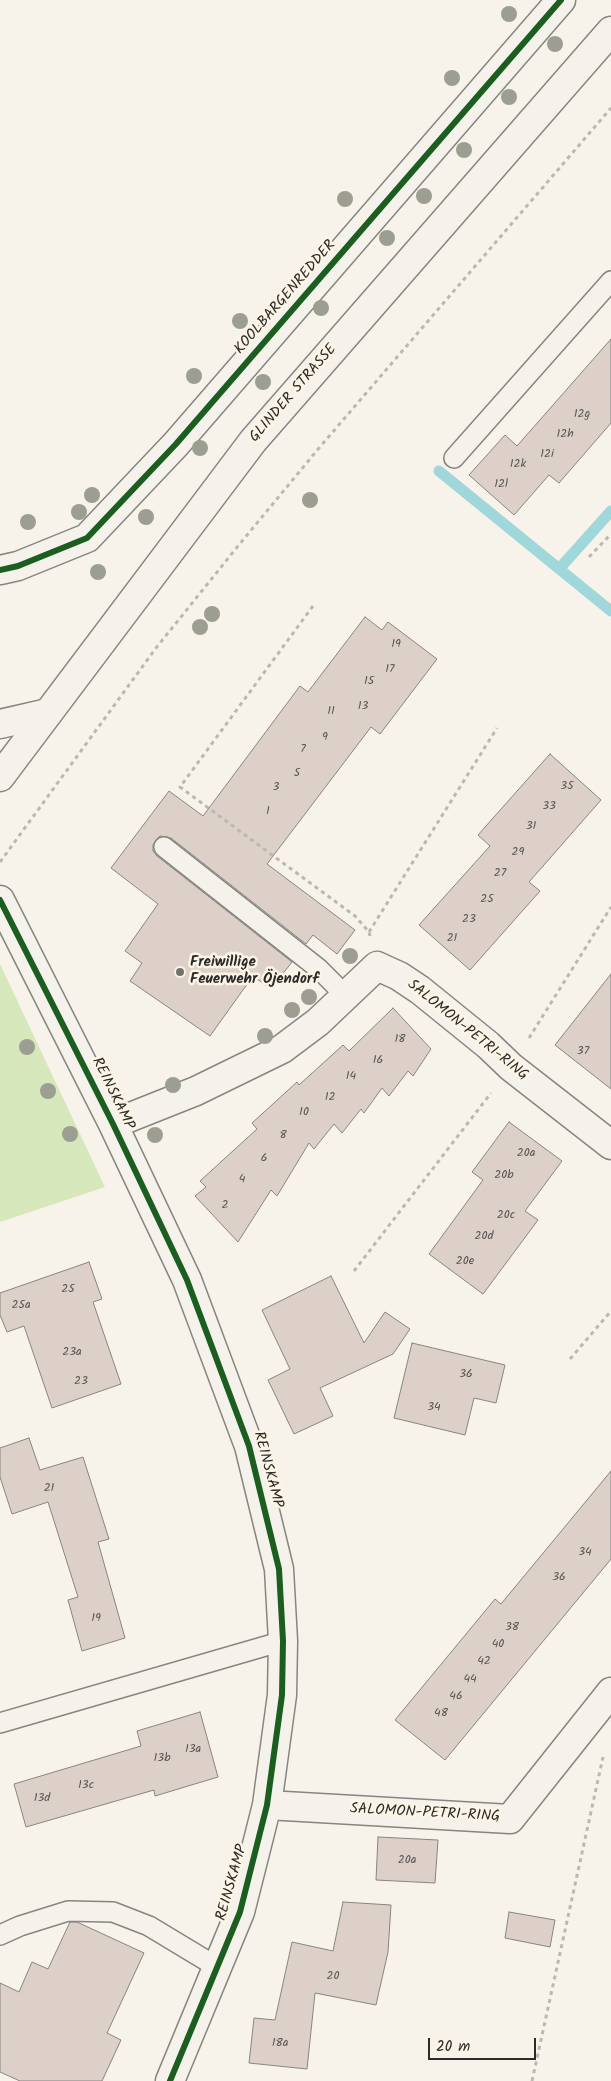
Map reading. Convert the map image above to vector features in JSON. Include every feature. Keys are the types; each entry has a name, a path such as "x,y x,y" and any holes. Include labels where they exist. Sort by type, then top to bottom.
{"street":[{"name":"KOOLBARGENREDDER","path":"0,570 18,566 87,538 176,444 561,0"},
{"name":"GLINDER STRASSE","path":"0,777 253,441 611,31"},
{"path":"0,724 48,713"},
{"name":"REINSKAMP","path":"0,900 113,1124 187,1280 249,1446 279,1569 283,1641 282,1695 267,1805 240,1912 170,2081"},
{"path":"113,1124 196,1091 282,1049 318,1022 377,966"},
{"name":"SALOMON-PETRI-RING","path":"377,966 399,976 420,990 511,1067 611,1145"},
{"name":"SALOMON-PETRI-RING","path":"267,1805 510,1819 611,1692"}],"lane":[{"path":"454,458 611,281"},
{"path":"164,847 319,970 346,996"},
{"path":"0,1723 283,1641"},
{"path":"0,1935 20,1926 68,1911 114,1912 149,1926 217,1967"}],"path":[{"path":"0,862 156,648 325,441 611,108"},
{"path":"589,557 611,534"},
{"path":"313,606 180,787 355,916 369,932 377,966"},
{"path":"369,932 497,728"},
{"path":"570,1359 611,1311"},
{"path":"532,2081 603,1756"}],"green space":[{"path":"0,964 105,1187 0,1222"}],"building":[{"path":"611,339 611,423 559,483 549,475 514,515 469,475 505,435 517,446"},
{"path":"365,617 382,630 388,622 437,659 380,734 371,727 267,864 355,930 337,954 313,935 306,944 171,838 160,836 153,845 153,851 157,856 292,962 271,989 253,976 210,1036 130,981 142,963 125,951 158,904 111,868 169,791 203,816 300,686 308,692"},
{"path":"550,754 601,800 529,882 540,891 470,970 419,925 490,846 478,835"},
{"path":"611,974 611,1089 555,1045"},
{"path":"393,1008 431,1049 413,1076 408,1071 389,1096 382,1088 364,1113 361,1109 342,1133 334,1124 314,1149 309,1143 277,1196 271,1190 238,1242 195,1196 206,1187 200,1181 257,1129 252,1123 297,1082 299,1085 343,1045 349,1051"},
{"path":"509,1122 562,1161 525,1211 538,1220 483,1294 429,1254 483,1180 472,1172"},
{"path":"89,1262 102,1299 93,1302 121,1384 52,1408 24,1326 7,1332 0,1315 0,1293"},
{"path":"331,1276 364,1343 385,1312 410,1329 393,1354 320,1388 333,1416 294,1434 268,1380 290,1369 262,1310"},
{"path":"412,1343 505,1365 496,1403 474,1398 465,1435 394,1418"},
{"path":"29,1438 40,1470 83,1457 109,1539 98,1542 125,1638 82,1651 68,1600 78,1597 48,1502 12,1514 0,1477 0,1448"},
{"path":"611,1471 611,1559 445,1760 395,1720 495,1599 501,1604"},
{"path":"200,1712 218,1777 155,1796 154,1790 26,1827 14,1784 141,1746 137,1731"},
{"path":"378,1837 438,1840 435,1883 376,1880"},
{"path":"343,1902 391,1905 388,1952 376,2005 315,1993 307,2069 249,2063 254,2018 275,2020 292,1942 333,1951"},
{"path":"509,1912 555,1920 550,1947 505,1938"},
{"path":"70,1922 77,1922 144,1953 107,2033 121,2040 102,2081 20,2081 0,2072 0,1983 19,1992 32,1962 48,1969"}],"waterway":[{"path":"439,471 611,611"},
{"path":"559,569 611,511"}],"cycle path":[{"path":"0,570 18,566 87,538 176,444 561,0"},
{"path":"0,900 113,1124 187,1280 249,1446 279,1569 283,1641 282,1695 267,1805 240,1912 170,2081"}],"place":[{"name":"Freiwillige Feuerwehr Öjendorf","path":"180,972"}]}
